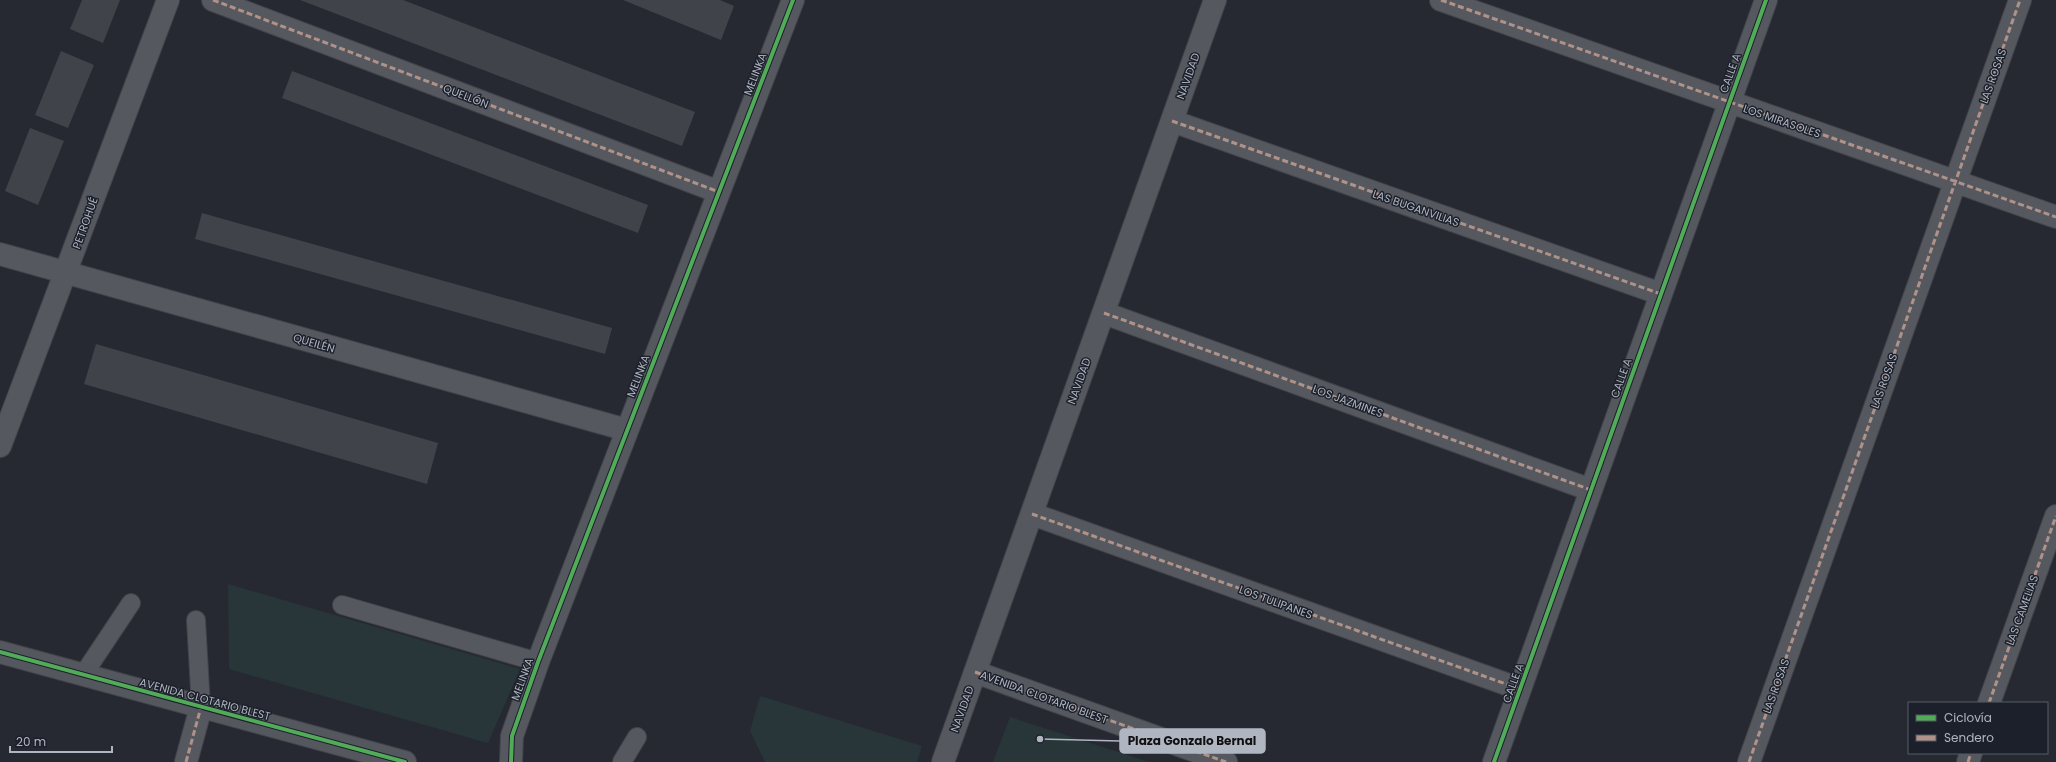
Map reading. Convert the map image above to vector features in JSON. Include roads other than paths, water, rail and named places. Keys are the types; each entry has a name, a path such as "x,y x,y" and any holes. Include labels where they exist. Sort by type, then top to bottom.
{"main road":[{"name":"AVENIDA CLOTARIO BLEST","path":"0,652 404,762"}],"street":[{"name":"PETROHUÉ","path":"0,446 168,0"},
{"name":"QUELLÓN","path":"213,0 719,192"},
{"name":"MELINKA","path":"511,762 512,736 538,662 793,0"},
{"name":"NAVIDAD","path":"943,762 1215,0"},
{"name":"LOS MIRASOLES","path":"1441,0 2056,217"},
{"name":"CALLE A","path":"1494,762 1766,0"},
{"name":"LAS ROSAS","path":"1749,762 2020,0"},
{"name":"LAS BUGANVILIAS","path":"1172,121 1661,294"},
{"name":"QUEILÉN","path":"0,254 627,430"},
{"name":"LOS JAZMINES","path":"1104,313 1591,490"},
{"name":"LOS TULIPANES","path":"1032,514 1520,689"},
{"name":"LAS CAMELIAS","path":"1989,702 2056,516"},
{"name":"AVENIDA CLOTARIO BLEST","path":"975,672 1226,762"},
{"path":"186,762 201,707"}],"lane":[{"path":"83,675 131,603"},
{"path":"342,605 538,662"},
{"path":"196,620 201,707"},
{"path":"622,762 637,737"}],"place":[{"name":"Plaza Gonzalo Bernal","path":"1040,739"}]}
